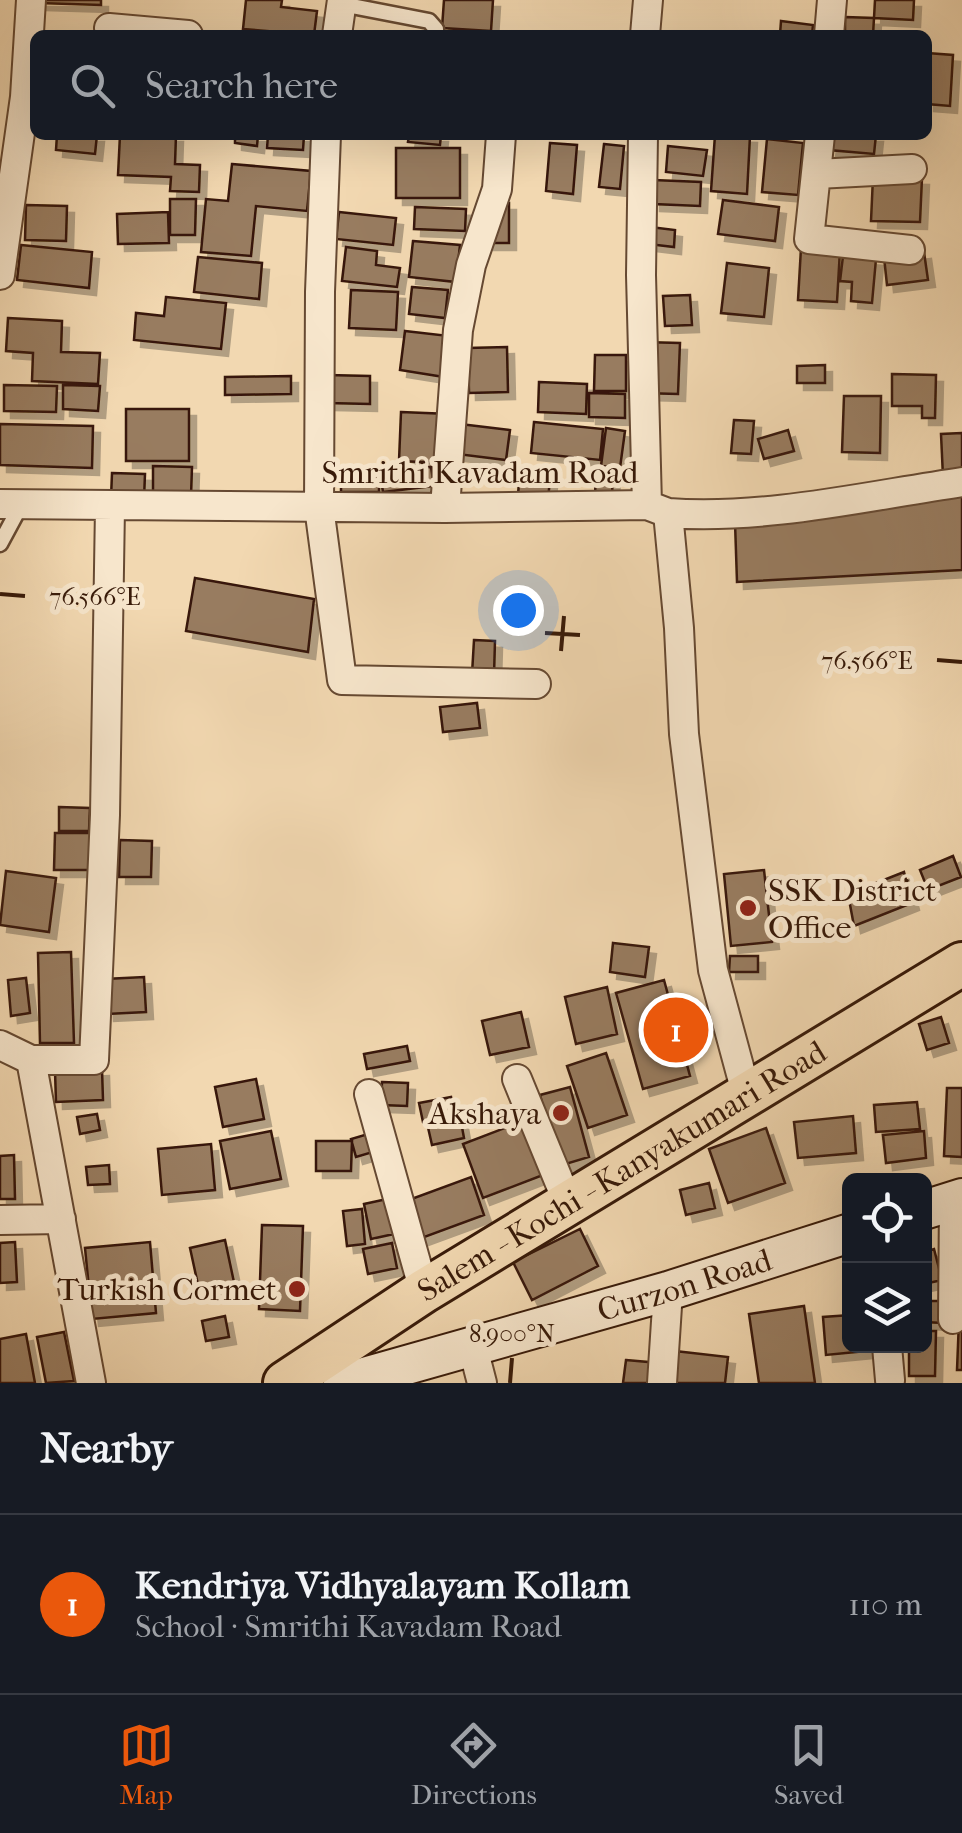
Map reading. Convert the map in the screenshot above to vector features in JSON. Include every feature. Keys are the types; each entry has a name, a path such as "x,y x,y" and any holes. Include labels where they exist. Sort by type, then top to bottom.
{"main road":[{"name":"Salem - Kochi - Kanyakumari Road","path":"285,1383 424,1291 962,964"},
{"name":"Curzon Road","path":"343,1383 478,1366 668,1291 842,1236"}],"street":[{"path":"0,275 8,163 25,97 31,0"},
{"path":"645,30 648,0"},
{"path":"829,30 832,0"},
{"path":"338,30 342,2"},
{"path":"109,28 132,30"},
{"path":"326,140 319,506 342,680 536,684"},
{"path":"446,508 458,330 471,265 497,189 501,140"},
{"path":"643,140 641,275 658,509 707,516 746,513 962,482"},
{"path":"820,140 809,239 910,250"},
{"path":"817,174 912,169"},
{"name":"Smrithi Kavadam Road","path":"10,504 658,509 679,628 684,734 712,970 747,1096"},
{"path":"0,1045 30,1060 94,1060 105,815 110,507"},
{"path":"30,1060 90,1383"},
{"path":"517,1078 568,1203"},
{"path":"369,1094 424,1291"},
{"path":"947,1202 953,1319"},
{"path":"0,1220 60,1219"},
{"path":"662,1383 668,1291"},
{"path":"888,1353 890,1380"}],"lane":[{"path":"342,2 430,21 436,30"},
{"path":"0,544 10,504"}],"building":[{"path":"101,0 101,5 39,3"},
{"path":"246,0 282,0 281,7 317,11 315,30 243,29"},
{"path":"444,0 493,0 491,30 442,28"},
{"path":"875,0 914,0 913,20 874,18"},
{"path":"845,17 874,18 873,30 845,30"},
{"path":"781,21 813,25 812,30 780,30"},
{"path":"932,53 953,55 950,106 932,104"},
{"path":"57,140 96,140 95,154 56,150"},
{"path":"120,140 176,140 175,164 200,165 199,192 170,191 171,177 118,175"},
{"path":"235,140 258,140 257,146"},
{"path":"268,140 304,140 303,150 267,148"},
{"path":"408,140 440,140 440,145"},
{"path":"715,140 750,140 747,194 711,191"},
{"path":"767,140 803,143 798,195 762,192"},
{"path":"830,140 875,140 874,154 829,150"},
{"path":"550,143 577,145 573,194 546,191"},
{"path":"604,144 624,146 620,189 599,187"},
{"path":"668,146 707,150 703,176 666,172"},
{"path":"396,148 460,148 460,198 396,198"},
{"path":"232,164 311,171 307,211 256,206 251,256 201,252 206,199 228,201"},
{"path":"873,177 922,178 920,222 871,221"},
{"path":"653,180 701,182 700,206 653,204"},
{"path":"170,199 196,199 195,235 170,235"},
{"path":"723,200 779,207 775,241 718,234"},
{"path":"488,203 509,203 509,243 487,243"},
{"path":"26,205 67,206 66,241 25,240"},
{"path":"415,207 466,209 465,231 414,229"},
{"path":"168,212 169,243 118,244 117,214"},
{"path":"339,212 396,218 393,245 336,239"},
{"path":"650,227 675,230 674,247 648,244"},
{"path":"413,241 460,245 456,282 409,277"},
{"path":"21,245 92,252 89,288 17,280"},
{"path":"346,247 377,251 376,265 400,268 397,287 342,281"},
{"path":"801,248 840,250 837,302 798,300"},
{"path":"924,252 928,280 887,285 884,257"},
{"path":"843,256 876,259 872,303 851,301 852,282 840,281"},
{"path":"198,257 262,263 259,299 194,292"},
{"path":"727,263 769,268 764,317 721,313"},
{"path":"412,287 448,290 445,318 409,314"},
{"path":"351,290 398,292 396,330 349,328"},
{"path":"690,295 692,325 665,326 663,296"},
{"path":"166,297 226,303 221,349 134,340 136,313 164,316"},
{"path":"8,318 62,321 61,352 100,353 98,384 32,381 33,353 6,351"},
{"path":"405,331 449,336 444,377 400,370"},
{"path":"643,342 680,343 678,394 641,393"},
{"path":"507,347 508,392 469,393 468,348"},
{"path":"595,355 626,355 626,391 594,391"},
{"path":"825,365 825,383 797,383 797,366"},
{"path":"892,374 936,375 935,418 922,418 922,406 892,406"},
{"path":"327,375 370,376 370,404 327,403"},
{"path":"291,376 291,394 225,395 225,377"},
{"path":"539,382 587,384 586,414 538,412"},
{"path":"4,385 57,386 56,412 4,411"},
{"path":"63,385 100,386 98,411 63,409"},
{"path":"589,393 625,394 625,418 589,417"},
{"path":"844,396 881,396 880,453 842,452"},
{"path":"126,409 189,409 189,461 126,461"},
{"path":"401,412 449,414 445,463 399,461"},
{"path":"734,420 754,421 751,454 731,453"},
{"path":"534,422 603,429 600,460 531,453"},
{"path":"0,424 93,426 92,468 0,465"},
{"path":"460,424 510,430 506,460 457,454"},
{"path":"606,428 625,431 620,468 601,466"},
{"path":"788,430 794,451 764,459 758,439"},
{"path":"962,433 962,476 943,477 941,434"},
{"path":"153,466 192,467 191,496 153,495"},
{"path":"431,467 434,486 383,492 380,473"},
{"path":"520,469 551,472 548,498 518,495"},
{"path":"596,471 613,471 612,496 595,496"},
{"path":"341,472 379,472 379,492 341,492"},
{"path":"112,473 145,474 144,499 111,498"},
{"path":"962,496 962,570 737,582 735,522"},
{"path":"195,578 314,599 308,652 186,631"},
{"path":"474,640 495,641 494,675 472,674"},
{"path":"477,703 480,728 443,732 440,707"},
{"path":"59,807 90,808 89,831 59,831"},
{"path":"55,833 91,833 90,870 54,870"},
{"path":"120,840 152,841 151,877 119,877"},
{"path":"953,856 961,877 928,890 920,870"},
{"name":"SSK District Office","path":"764,870 772,942 731,946 724,874"},
{"path":"6,871 56,878 49,932 0,925"},
{"path":"904,872 912,903 854,926 848,894"},
{"path":"613,943 649,947 645,977 610,972"},
{"path":"71,952 74,1043 40,1043 38,953"},
{"path":"730,956 758,956 758,972 729,972"},
{"path":"144,977 146,1012 107,1014 105,979"},
{"path":"26,978 30,1013 11,1016 8,980"},
{"path":"664,980 690,1076 643,1089 616,993"},
{"path":"607,987 617,1034 576,1044 565,997"},
{"path":"521,1012 529,1047 490,1055 482,1021"},
{"path":"941,1017 949,1043 927,1050 919,1024"},
{"path":"407,1046 410,1061 367,1069 364,1054"},
{"path":"606,1053 627,1115 588,1128 567,1066"},
{"path":"102,1069 103,1100 56,1102 55,1071"},
{"path":"256,1079 264,1119 223,1127 215,1087"},
{"path":"382,1082 408,1083 407,1106 381,1105"},
{"name":"Akshaya","path":"570,1087 589,1157 559,1166 540,1095"},
{"path":"947,1088 962,1088 962,1157 944,1156"},
{"path":"451,1097 454,1116 423,1122 419,1103"},
{"path":"917,1102 920,1129 876,1132 874,1105"},
{"path":"97,1114 100,1130 80,1134 77,1117"},
{"path":"460,1116 464,1138 432,1145 427,1123"},
{"path":"853,1116 856,1153 798,1158 794,1122"},
{"path":"523,1121 543,1175 483,1198 463,1144"},
{"path":"766,1128 785,1183 728,1203 709,1149"},
{"path":"271,1131 281,1179 230,1189 220,1141"},
{"path":"924,1131 926,1158 886,1163 883,1135"},
{"path":"368,1134 373,1152 356,1157 351,1139"},
{"path":"316,1141 352,1141 351,1171 316,1171"},
{"path":"211,1144 215,1190 162,1195 158,1149"},
{"path":"14,1155 15,1199 0,1199 0,1156"},
{"path":"109,1165 110,1184 88,1185 86,1167"},
{"path":"471,1177 484,1215 419,1239 406,1201"},
{"path":"709,1183 715,1208 686,1215 680,1190"},
{"path":"387,1199 394,1234 371,1239 364,1204"},
{"path":"362,1209 365,1244 347,1246 343,1211"},
{"path":"262,1225 303,1226 300,1311 259,1309"},
{"path":"580,1229 598,1266 532,1300 513,1262"},
{"path":"225,1240 235,1287 200,1294 190,1248"},
{"path":"15,1242 17,1282 0,1283 0,1243"},
{"path":"150,1242 156,1313 92,1319 85,1248"},
{"path":"392,1243 397,1268 368,1274 363,1249"},
{"path":"932,1250 942,1280 932,1282 932,1263"},
{"path":"932,1301 943,1301 943,1323 932,1322"},
{"path":"804,1306 815,1383 759,1383 749,1314"},
{"path":"225,1316 229,1337 206,1341 202,1321"},
{"path":"842,1316 842,1353 846,1353 826,1355 823,1317"},
{"path":"962,1320 962,1370 957,1370"},
{"path":"932,1331 936,1331 935,1376 909,1376 909,1353 932,1353"},
{"path":"64,1332 74,1381 46,1383 37,1337"},
{"path":"26,1334 35,1383 0,1383 0,1339"},
{"path":"675,1351 728,1357 725,1383 671,1383"},
{"path":"626,1360 659,1363 657,1383 623,1383"}],"place":[{"name":"SSK District Office","path":"748,908"},
{"name":"Kendriya Vidhyalayam Kollam","path":"676,1030"},
{"name":"Akshaya","path":"561,1113"},
{"name":"Turkish Cormet","path":"297,1289"}]}
